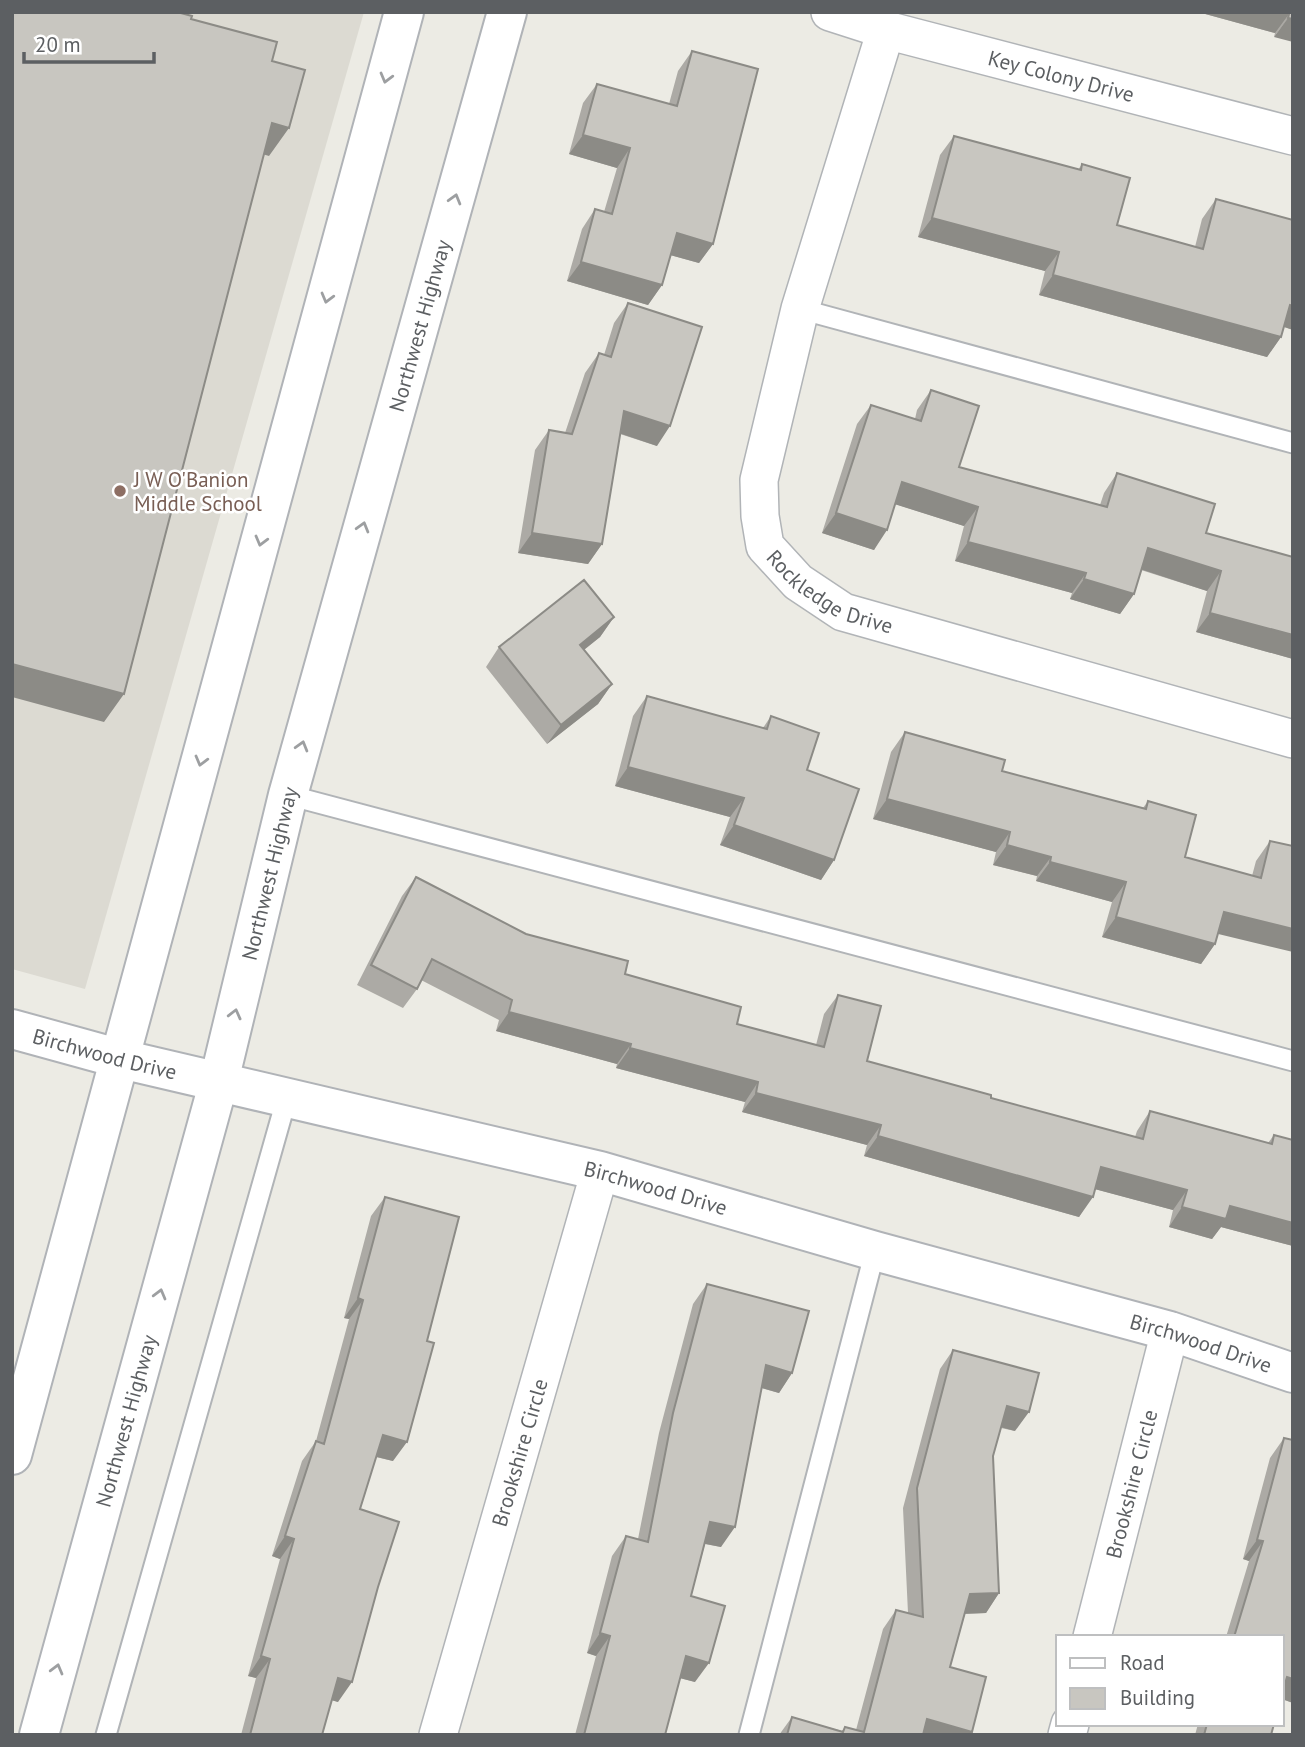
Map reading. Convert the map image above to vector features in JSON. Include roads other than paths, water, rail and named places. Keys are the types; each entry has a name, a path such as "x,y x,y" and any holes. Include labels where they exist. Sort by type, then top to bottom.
{"main road":[{"path":"12,1455 404,12"},
{"name":"Northwest Highway","path":"39,1735 219,1081 288,795 507,12"},
{"name":"Birchwood Drive","path":"12,1029 121,1059 600,1171 875,1251 1170,1331 1293,1373"}],"street":[{"name":"Key Colony Drive","path":"831,12 887,30 1293,136"},
{"name":"Rockledge Drive","path":"887,30 800,309 759,480 760,516 765,546 798,582 843,612 1293,739"},
{"name":"Brookshire Circle","path":"438,1735 600,1171"},
{"name":"Brookshire Circle","path":"1093,1635 1170,1331"}],"lane":[{"path":"800,309 1293,443"},
{"path":"288,795 1293,1061"},
{"path":"106,1735 287,1097"},
{"path":"748,1735 875,1251"}],"place":[{"name":"J W O'Banion Middle School","path":"120,491"}]}
